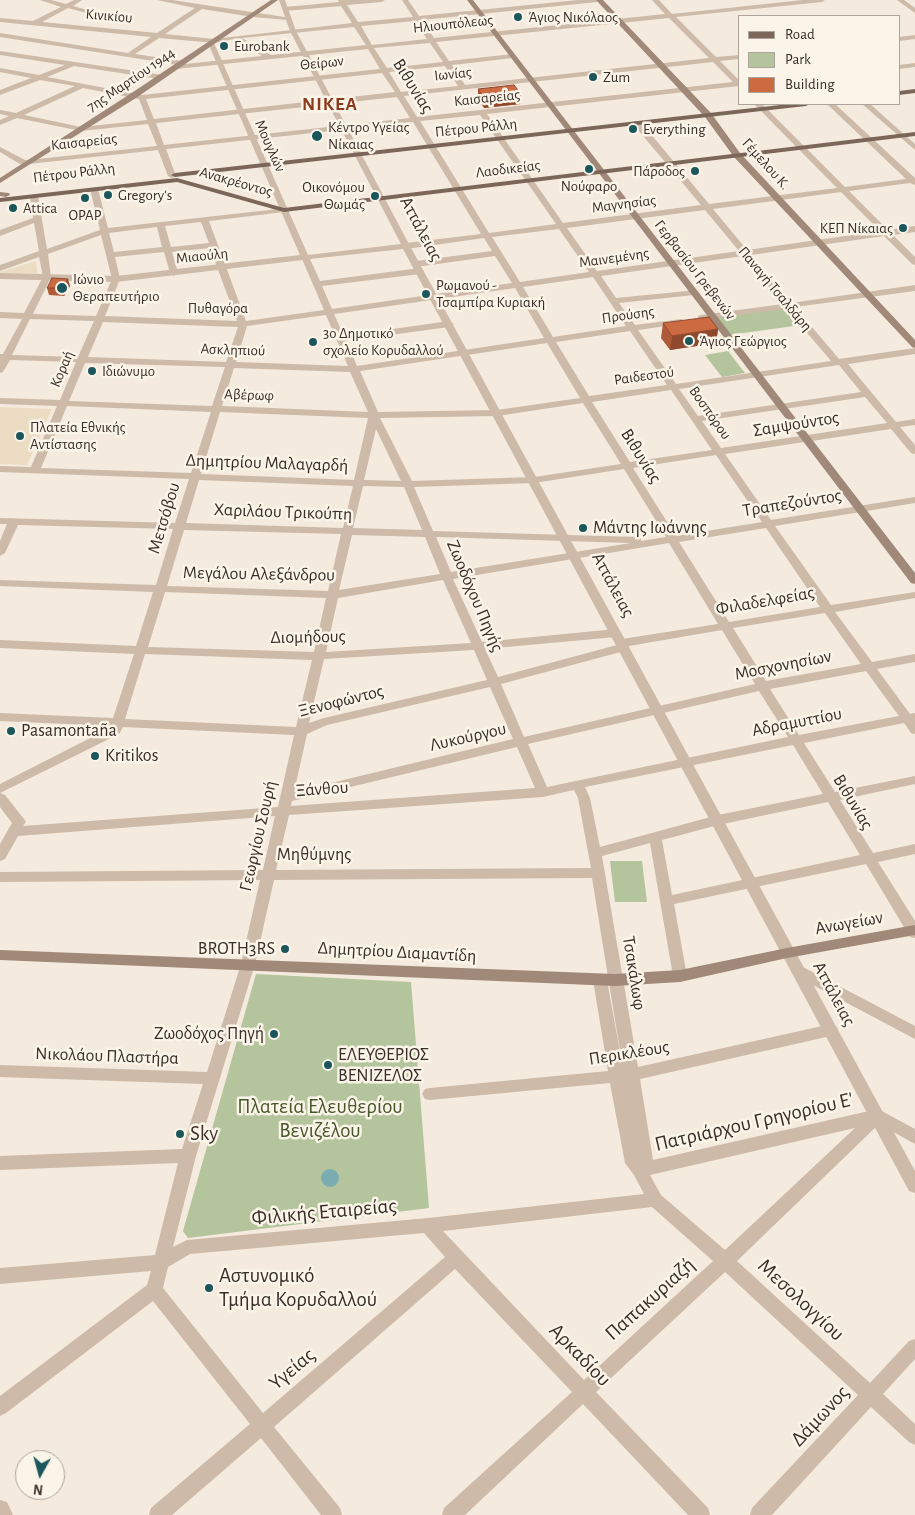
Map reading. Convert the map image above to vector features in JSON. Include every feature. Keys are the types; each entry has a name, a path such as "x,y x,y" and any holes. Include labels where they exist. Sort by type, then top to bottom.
{"main road":[{"name":"7ης Μαρτίου 1944","path":"0,181 133,96 253,15 272,0"},
{"name":"Γερβασίου Γρεβενών","path":"470,0 915,581"},
{"name":"Γέμελου Κ.","path":"598,0 708,115 737,155 915,345"},
{"path":"900,93 915,91"},
{"name":"Πέτρου Ράλλη","path":"2,196 708,115 760,106 783,105"},
{"name":"Λαοδικείας","path":"284,210 915,134"},
{"name":"Πέτρου Ράλλη","path":"2,196 34,196 181,180"},
{"name":"Ανακρέοντος","path":"181,180 284,210"},
{"name":"Ανωγείων","path":"790,953 914,931"},
{"name":"Δημητρίου Διαμαντίδη","path":"0,955 608,980 680,976 790,953"}],"street":[{"path":"43,0 109,17 96,29"},
{"path":"0,42 79,0"},
{"path":"160,0 177,1 200,7 253,15 288,18"},
{"name":"Αττάλειας","path":"282,0 288,18 305,53 406,246 915,1186"},
{"path":"285,9 342,2 382,0"},
{"path":"404,0 463,87"},
{"name":"Κινικίου","path":"0,20 214,41 235,37 598,0"},
{"path":"655,0 738,83"},
{"path":"721,0 738,16"},
{"path":"753,0 763,9"},
{"name":"Ηλιουπόλεως","path":"0,35 106,51 179,65 731,9 763,9 822,0"},
{"path":"900,0 915,11"},
{"name":"Βιθυνίας","path":"342,2 914,931"},
{"path":"129,55 200,7"},
{"path":"235,37 269,57"},
{"path":"900,39 915,38"},
{"name":"Μουγλών","path":"214,41 218,62 342,340"},
{"path":"0,93 106,51"},
{"path":"0,53 160,77"},
{"name":"Θείρων","path":"0,70 142,97 513,56"},
{"name":"Ιωνίας","path":"0,112 81,129 738,57"},
{"path":"903,66 915,65"},
{"path":"0,123 94,80"},
{"name":"Καισαρείας","path":"29,162 738,84"},
{"path":"142,97 172,176"},
{"path":"832,105 914,181"},
{"path":"867,105 915,148"},
{"path":"760,106 915,262"},
{"name":"Βοσπόρου","path":"482,112 827,608 911,718 915,730"},
{"name":"Παναγή Τσαλδάρη","path":"637,123 836,361 840,362 915,451"},
{"path":"0,149 23,162 29,162"},
{"path":"844,189 914,181"},
{"path":"94,189 116,279"},
{"name":"Μαγνησίας","path":"406,246 844,189"},
{"path":"0,370 3,358 47,277 34,196"},
{"name":"Λαοδικείας","path":"0,268 104,231 284,210"},
{"path":"0,233 37,219"},
{"path":"204,220 243,324"},
{"path":"160,225 174,273"},
{"name":"Μαινεμένης","path":"434,298 915,229"},
{"path":"110,256 213,245"},
{"name":"Μιαούλη","path":"0,276 116,279 306,259 406,246"},
{"path":"317,284 497,253"},
{"name":"Κοραή","path":"35,470 116,279"},
{"name":"Προύσης","path":"465,353 915,288"},
{"path":"614,302 694,292"},
{"name":"Πυθαγόρα","path":"0,315 243,324 434,298"},
{"name":"Μετσόβου","path":"118,723 243,324"},
{"path":"342,340 449,324"},
{"name":"Ζωοδόχου Πηγής","path":"342,340 374,414 408,484 447,577 543,792"},
{"name":"Ραιδεστού","path":"497,413 915,351"},
{"name":"Ασκληπιού","path":"3,358 355,369 465,353"},
{"path":"696,419 868,394"},
{"name":"Αβέρωφ","path":"0,401 374,414 497,413"},
{"name":"Γεωργίου Σουρή","path":"154,1290 188,1156 248,964 374,414"},
{"name":"Σαμψούντος","path":"534,480 915,422"},
{"name":"Δημητρίου Μαλαγαρδή","path":"0,469 358,483 408,484 534,480"},
{"name":"Τραπεζούντος","path":"574,556 915,500"},
{"name":"Χαριλάου Τρικούπη","path":"0,521 565,539"},
{"path":"0,553 14,521"},
{"name":"Τραπεζούντος","path":"565,539 674,540"},
{"name":"Μεγάλου Αλεξάνδρου","path":"0,583 333,595 574,556"},
{"name":"Φιλαδελφείας","path":"620,641 726,626 915,595"},
{"name":"Διομήδους","path":"0,644 319,657 478,646 620,641"},
{"name":"Ξενοφώντος","path":"0,718 302,731 324,722 494,682 620,641"},
{"name":"Μοσχονησίων","path":"657,708 915,658"},
{"name":"Λυκούργου","path":"285,804 657,708"},
{"name":"Αδραμυττίου","path":"577,784 911,718"},
{"path":"0,789 115,731 118,723"},
{"path":"596,853 718,820 915,780"},
{"name":"Ξάνθου","path":"14,831 285,804 543,792 577,784"},
{"name":"Τσακάλωφ","path":"577,784 584,798 596,853 608,980 624,1076 630,1153 633,1162 640,1170 655,1200"},
{"path":"0,798 19,822 0,856"},
{"path":"655,837 680,976"},
{"path":"666,901 915,848"},
{"name":"Μηθύμνης","path":"0,877 598,873"},
{"path":"799,971 915,1033"},
{"name":"Περικλέους","path":"430,1094 624,1076 831,1030"},
{"name":"Νικολάου Πλαστήρα","path":"0,1071 213,1078"},
{"path":"878,1116 915,1137"},
{"name":"Πατριάρχου Γρηγορίου Ε'","path":"640,1170 878,1116"},
{"name":"Παπακυριαζή","path":"451,1515 878,1116"},
{"path":"0,1163 188,1156"},
{"name":"Μεσολογγίου","path":"655,1200 725,1261 915,1436"},
{"name":"Φιλικής Εταιρείας","path":"0,1276 162,1262 187,1247 428,1225 655,1200"},
{"name":"Αρκαδίου","path":"428,1225 456,1258 701,1515"},
{"name":"Υγείας","path":"158,1515 456,1258"},
{"path":"0,1407 154,1290 333,1515"},
{"name":"Δάμωνος","path":"758,1515 915,1347"},
{"path":"0,1509 4,1515"}],"green space":[{"path":"787,308 801,325 729,335 716,317"},
{"path":"728,351 745,373 722,377 705,355"},
{"path":"610,861 642,861 647,902 615,902"},
{"name":"Πλατεία Ελευθερίου Βενιζέλου","path":"256,974 411,982 429,1208 188,1238 183,1231"}],"shaded area":[{"path":"36,261 37,274 0,273 0,272"},
{"name":"Πλατεία Εθνικής Αντίστασης","path":"0,407 52,409 27,465 0,464"}],"water":[{"path":"330,1169 336,1172 339,1178 336,1184 330,1187 324,1184 321,1178 324,1172"}],"building":[{"path":"514,85 521,94 484,98 478,89"},
{"path":"52,278 68,279 63,288 47,288"},
{"path":"709,317 718,329 672,336 663,323"}],"place":[{"name":"Άγιος Νικόλαος","path":"518,17"},
{"name":"Eurobank","path":"224,46"},
{"name":"Zum","path":"593,77"},
{"name":"Everything","path":"633,129"},
{"name":"Κέντρο Υγείας Νίκαιας","path":"317,136"},
{"name":"Νούφαρο","path":"589,169"},
{"name":"Πάροδος","path":"695,171"},
{"name":"Gregory's","path":"108,195"},
{"name":"Οικονόμου Θωμάς","path":"375,196"},
{"name":"OPAP","path":"85,198"},
{"name":"Attica","path":"13,208"},
{"name":"ΚΕΠ Νίκαιας","path":"903,228"},
{"name":"Ιώνιο Θεραπευτήριο","path":"62,288"},
{"name":"Ρωμανού - Τσαμπίρα Κυριακή","path":"426,294"},
{"name":"Άγιος Γεώργιος","path":"689,341"},
{"name":"3ο Δημοτικό σχολείο Κορυδαλλού","path":"313,342"},
{"name":"Ιδιώνυμο","path":"92,371"},
{"name":"Πλατεία Εθνικής Αντίστασης","path":"20,436"},
{"name":"Μάντης Ιωάννης","path":"583,528"},
{"name":"Pasamontaña","path":"11,731"},
{"name":"Kritikos","path":"95,756"},
{"name":"BROTH3RS","path":"285,949"},
{"name":"Ζωοδόχος Πηγή","path":"274,1034"},
{"name":"ΕΛΕΥΘΕΡΙΟΣ ΒΕΝΙΖΕΛΟΣ","path":"328,1065"},
{"name":"Sky","path":"180,1134"},
{"name":"Αστυνομικό Τμήμα Κορυδαλλού","path":"209,1288"}],"district":[{"name":"NIKEA","path":"330,104"}]}
